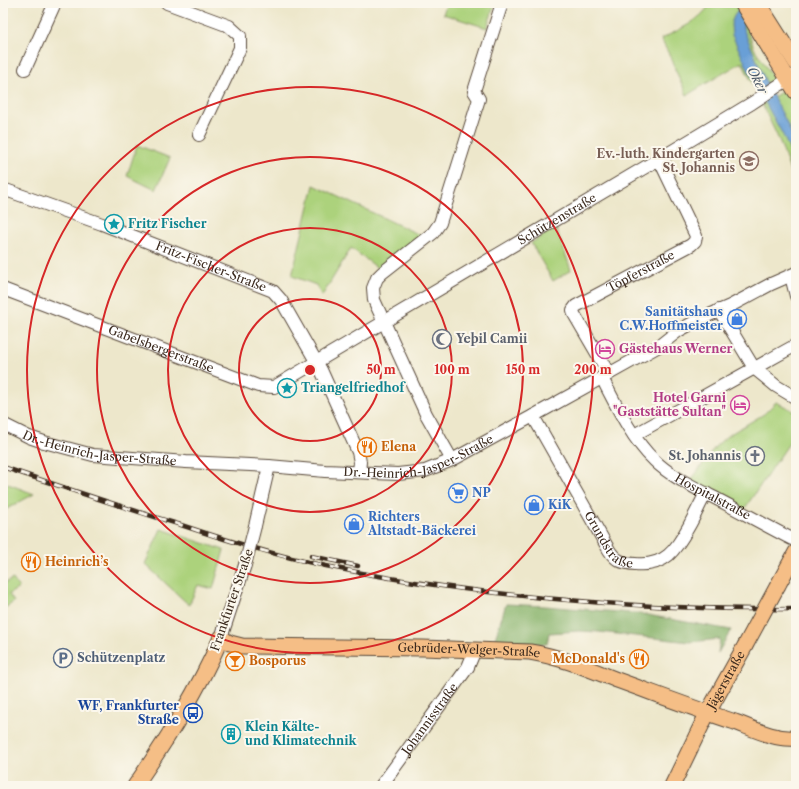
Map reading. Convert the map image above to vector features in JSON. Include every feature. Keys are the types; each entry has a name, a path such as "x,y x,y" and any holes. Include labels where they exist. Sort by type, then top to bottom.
{"main road":[{"path":"742,3 757,10 796,63"},
{"path":"757,10 792,76 796,92"},
{"name":"Jägerstraße","path":"672,786 707,714 796,552"},
{"name":"Gebrüder-Welger-Straße","path":"221,638 230,643 242,646 423,648 530,652 550,656 707,714 771,735 789,739 796,738"},
{"name":"Frankfurter Straße","path":"135,786 185,709 221,638"}],"street":[{"path":"25,69 55,3"},
{"path":"167,3 229,26 240,36 240,48 198,135"},
{"path":"452,460 426,414 374,300 373,288 375,282 382,273 437,229 479,99 474,91 502,3"},
{"name":"Schützenstraße","path":"316,362 659,159 752,103 792,76"},
{"name":"Töpferstraße","path":"606,376 574,314 576,306 691,245 696,236 659,159"},
{"name":"Fritz-Fischer-Straße","path":"3,189 102,224 273,290 281,300 316,362 358,452 360,462 359,472"},
{"path":"793,275 796,296"},
{"name":"Dr.-Heinrich-Jasper-Straße","path":"3,424 29,437 93,455 325,471 398,474 413,473 432,468 452,460 659,346 678,331 704,317 793,275"},
{"name":"Gabelsbergerstraße","path":"3,288 258,386 274,387 316,362"},
{"path":"719,310 754,368 776,386 796,398"},
{"path":"634,435 796,345"},
{"name":"Hospitalstraße","path":"606,376 634,435 648,454 658,464 706,493 796,540"},
{"name":"Grundstraße","path":"533,416 613,557 619,561 638,564 646,563 660,560 671,554 680,543 706,493"},
{"name":"Frankfurter Straße","path":"221,638 245,566 269,466"},
{"name":"Johannisstraße","path":"381,786 468,667 475,650"}],"green space":[{"path":"447,3 495,3 487,28 443,14"},
{"path":"711,3 735,3 744,20 754,48 774,79 757,93 742,62 687,95 674,64 661,39 695,20"},
{"path":"786,89 792,93 796,100 796,188 780,142 762,104"},
{"path":"137,145 170,158 156,190 127,176"},
{"path":"314,185 422,236 379,269 351,248 322,296 316,285 292,276"},
{"path":"556,228 571,270 553,281 531,243"},
{"path":"776,402 792,410 796,414 796,433 743,511 689,483 715,447 727,436 764,414"},
{"path":"3,482 34,494 3,511"},
{"path":"161,529 224,550 213,589 198,585 189,605 145,564"},
{"path":"13,579 19,588 9,594 14,602 3,609 3,584"},
{"path":"506,604 642,614 731,630 718,653 720,639 690,642 579,631 549,633 547,644 494,642"}],"water":[{"name":"Oker","path":"743,4 743,28 766,82 796,144 796,165 783,135 755,84 732,35 731,24 734,16"}],"railway":[{"path":"3,467 253,548 289,558 407,581 462,589 576,601 702,608 796,609"},
{"path":"311,556 358,566"}],"place":[{"name":"Ev.-luth. Kindergarten St. Johannis","path":"749,161"},
{"name":"Fritz Fischer","path":"114,224"},
{"name":"Sanitätshaus C.W.Hoffmeister","path":"737,319"},
{"name":"Yeþil Camii","path":"442,339"},
{"name":"Gästehaus Werner","path":"605,349"},
{"name":"Triangelfriedhof","path":"287,388"},
{"name":"Hotel Garni \"Gaststätte Sultan\"","path":"740,405"},
{"name":"Elena","path":"367,447"},
{"name":"St. Johannis","path":"755,456"},
{"name":"NP","path":"458,493"},
{"name":"KiK","path":"534,505"},
{"name":"Richters Altstadt-Bäckerei","path":"354,524"},
{"name":"Heinrich’s","path":"31,562"},
{"name":"Schützenplatz","path":"63,658"},
{"name":"McDonald's","path":"639,659"},
{"name":"Bosporus","path":"235,661"},
{"name":"WF, Frankfurter Straße","path":"193,713"},
{"name":"Klein Kälte- und Klimatechnik","path":"231,734"}]}
